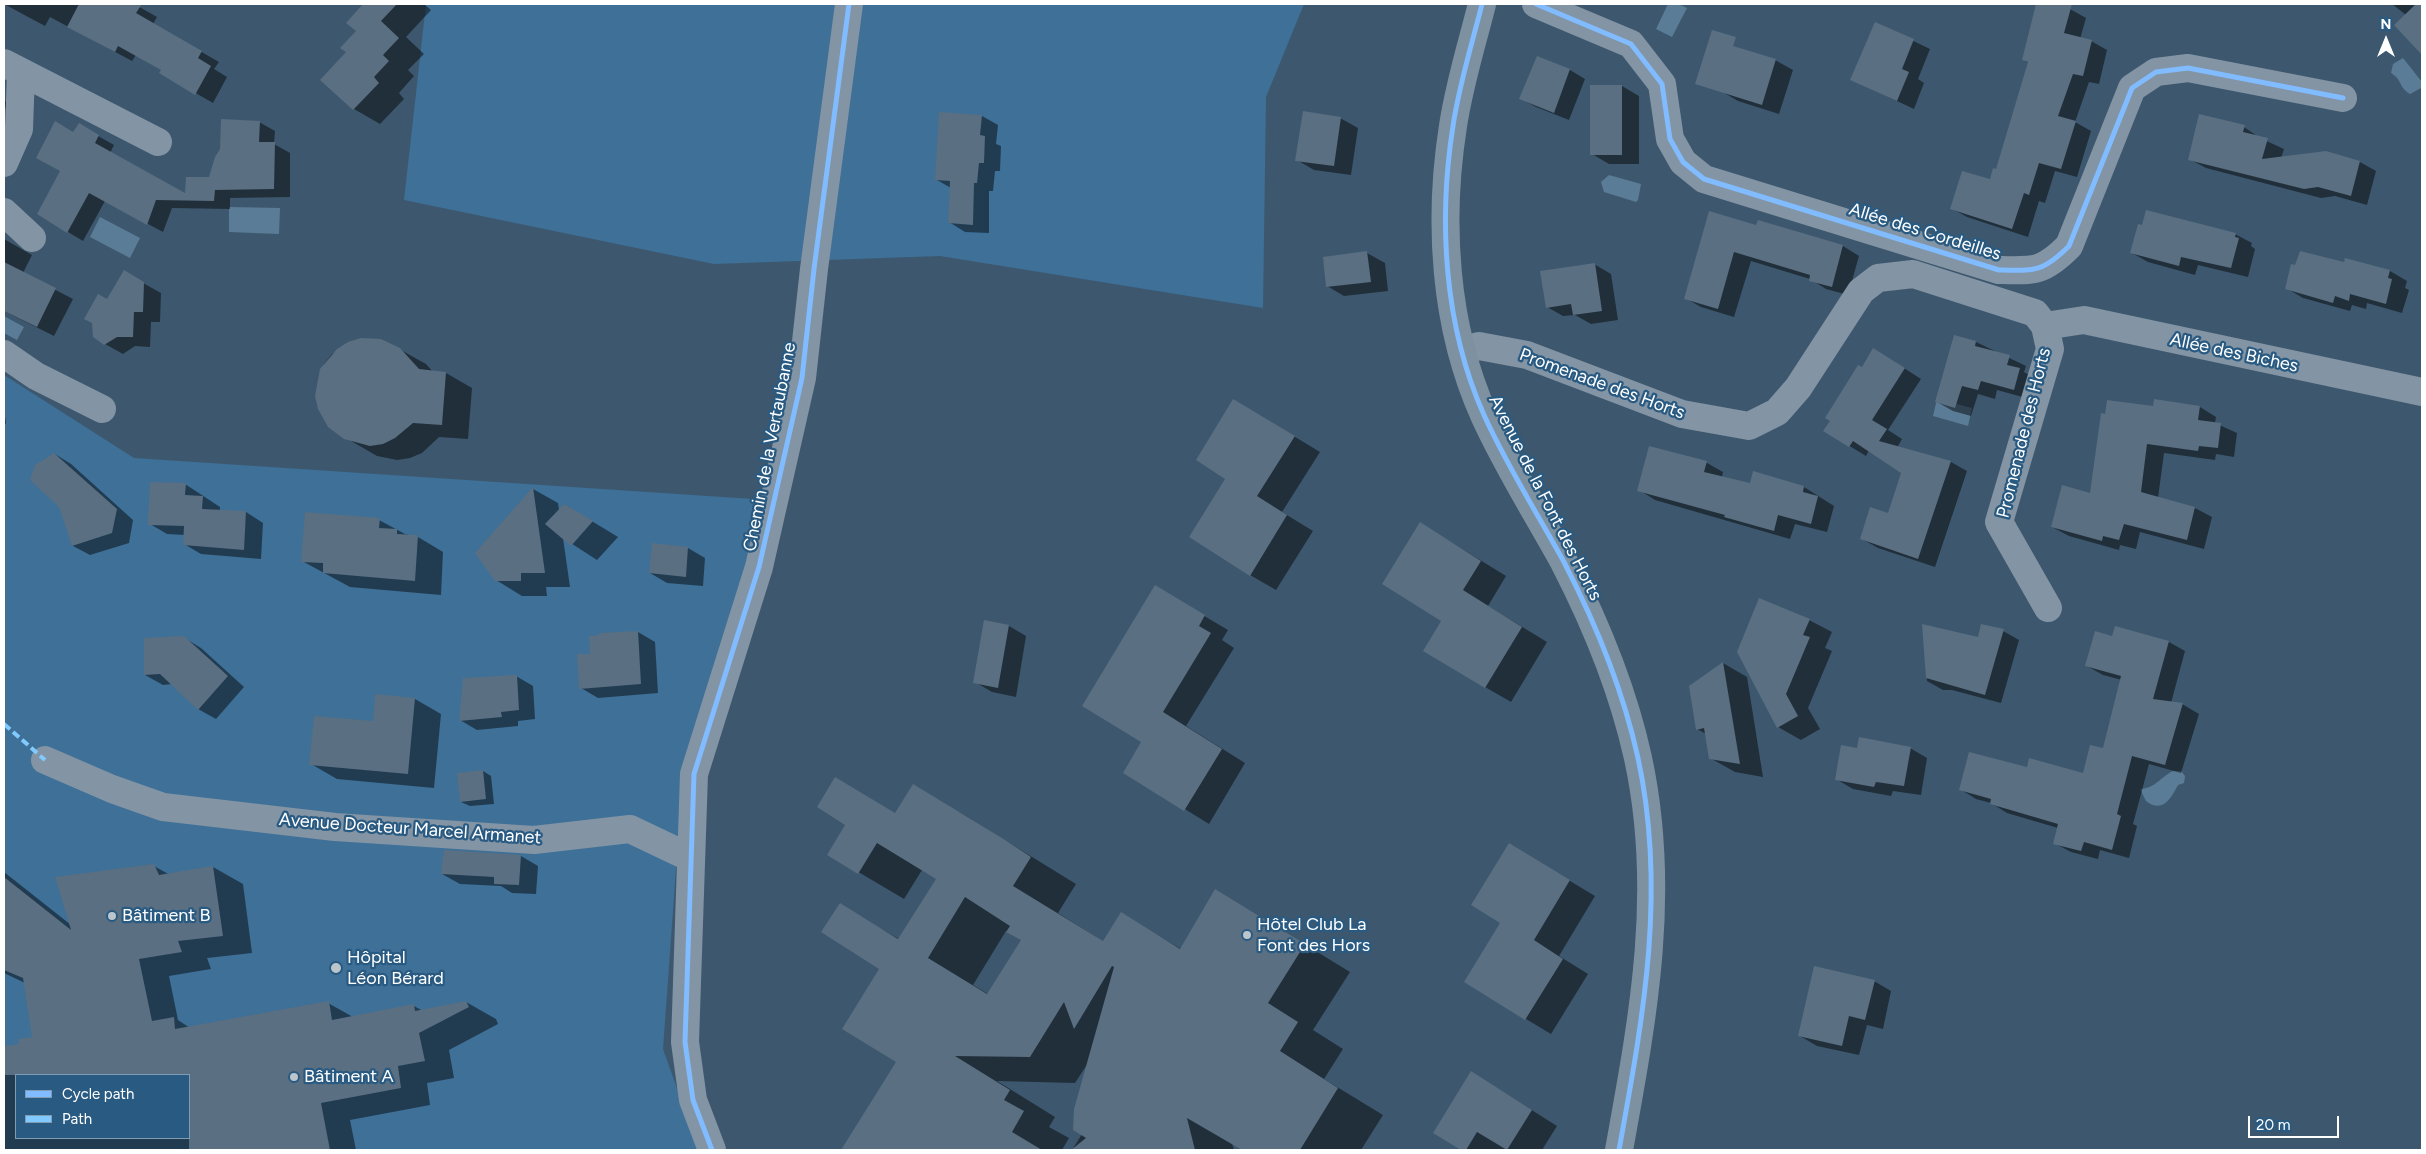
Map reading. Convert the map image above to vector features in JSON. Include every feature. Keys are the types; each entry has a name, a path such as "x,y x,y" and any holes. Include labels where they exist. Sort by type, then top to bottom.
{"main road":[{"name":"Avenue de la Font des Horts","path":"1482,4 1453,126 1447,187 1445,229 1449,284 1462,350 1483,412 1516,480 1564,562 1596,627 1620,695 1638,758 1651,836 1652,922 1645,995 1619,1150"}],"street":[{"name":"Chemin de la Vertaubanne","path":"691,858 694,774 760,567 802,378 814,269 850,4"},
{"name":"Allée des Cordeilles","path":"1536,4 1630,44 1662,84 1670,140 1683,162 1704,179 1999,270 2026,271 2051,264 2069,246 2132,88 2156,72 2188,68 2343,98"},
{"path":"12,68 158,142"},
{"path":"4,163 19,129 12,68"},
{"path":"4,212 32,238"},
{"name":"Promenade des Horts","path":"1462,350 1480,346 1527,354 1682,414 1749,426 1777,412 1798,388 1861,291 1878,278 1913,274 2035,313 2045,326 2050,349 1999,522 2048,608"},
{"name":"Allée des Biches","path":"2045,326 2084,320 2167,340 2422,392"},
{"path":"4,354 36,376 102,409"},
{"name":"Avenue Docteur Marcel Armanet","path":"45,760 112,789 163,808 334,827 534,840 630,829 691,858"},
{"path":"691,858 685,1042 693,1100 712,1150"}],"shaded area":[{"path":"426,4 1304,4 1266,97 1263,308 940,256 714,264 404,200"},
{"path":"1668,4 1678,4 1687,8 1672,37 1656,29"},
{"path":"2403,58 2422,82 2421,88 2410,94 2406,92 2395,75 2391,73 2393,64"},
{"path":"1609,175 1641,184 1638,200 1636,202 1604,192 1601,182"},
{"path":"229,207 280,208 279,234 229,232"},
{"path":"100,217 140,238 130,258 90,237"},
{"path":"4,316 24,327 17,340 4,333"},
{"path":"4,375 134,458 768,500 683,772 663,1049 699,1150 4,1150"},
{"path":"1937,399 1972,408 1968,426 1933,416"},
{"path":"2173,771 2181,771 2185,776 2184,783 2178,785 2166,803 2157,806 2146,801 2140,789 2154,785"}],"building":[{"path":"79,4 142,4 136,13 202,51 198,58 211,66 195,95 159,73 161,70 118,46 115,52 67,27"},
{"path":"363,4 397,4 381,21 399,38 383,55 389,61 374,77 379,83 353,110 320,80 346,52 340,48 356,31 346,23"},
{"path":"2036,4 2072,4 2064,33 2092,40 2083,76 2073,74 2058,116 2076,121 2061,169 2039,163 2029,195 2024,193 2012,229 1950,209 1962,171 1990,179 1993,168 1996,169 2028,62 2022,60"},
{"path":"2416,4 2422,4 2422,55 2394,25"},
{"path":"1875,22 1914,39 1902,69 1909,72 1897,101 1850,80"},
{"path":"1712,30 1736,37 1733,46 1776,59 1762,105 1695,84"},
{"path":"1537,56 1570,69 1554,113 1519,99"},
{"path":"1590,85 1622,85 1622,155 1590,155"},
{"path":"1303,111 1341,117 1334,166 1295,161"},
{"path":"939,112 982,115 980,135 985,136 984,163 979,163 977,183 974,183 973,225 948,223 950,181 935,180"},
{"path":"2199,114 2245,125 2243,132 2268,138 2262,159 2326,151 2360,161 2351,196 2318,187 2304,189 2188,160"},
{"path":"221,119 260,121 259,142 275,142 274,189 215,190 214,201 156,200 147,225 89,193 67,233 37,214 60,171 36,158 55,121 73,132 79,123 99,135 95,143 185,193 186,177 209,177 215,157 220,149"},
{"path":"2146,210 2236,233 2235,237 2239,238 2231,268 2181,257 2179,266 2130,253 2138,224 2142,225"},
{"path":"1709,211 1756,225 1758,220 1843,245 1832,287 1809,281 1810,275 1734,252 1718,309 1684,299"},
{"path":"1367,251 1371,282 1326,287 1323,257"},
{"path":"2300,251 2344,262 2345,258 2390,270 2388,278 2392,279 2386,304 2350,294 2349,301 2335,296 2333,303 2285,289 2291,264 2295,265"},
{"path":"4,262 56,288 37,327 4,311"},
{"path":"1595,263 1602,311 1573,315 1571,304 1546,308 1540,271"},
{"path":"124,270 144,282 143,312 134,312 133,337 117,337 104,345 93,337 92,323 84,319 98,294 107,299"},
{"path":"1954,335 1976,341 1975,346 2010,355 2007,365 2020,368 2014,390 1981,381 1978,390 1962,386 1955,408 1935,402"},
{"path":"361,338 381,339 400,348 419,369 446,372 442,425 413,423 395,438 383,444 370,446 344,439 328,427 318,409 315,396 320,369 337,349 348,342"},
{"path":"1873,348 1905,368 1872,420 1887,429 1879,441 1951,461 1918,559 1860,539 1870,507 1888,513 1901,473 1853,441 1849,447 1823,431 1830,421 1825,418 1858,365 1862,367"},
{"path":"1233,399 1295,436 1257,496 1287,515 1250,576 1189,537 1225,479 1196,460"},
{"path":"2154,399 2200,406 2198,420 2221,423 2218,448 2199,446 2198,451 2147,444 2141,492 2195,507 2187,540 2124,524 2119,540 2103,536 2102,541 2051,527 2062,485 2090,493 2101,413 2105,414 2107,400 2153,406"},
{"path":"1649,446 1707,461 1704,472 1750,483 1753,471 1804,486 1803,492 1818,496 1811,524 1778,515 1774,531 1724,517 1725,515 1637,491"},
{"path":"54,453 117,509 112,533 72,546 59,507 30,480 35,465"},
{"path":"150,482 186,483 185,495 203,496 202,509 246,511 244,550 183,545 184,526 148,525"},
{"path":"533,487 545,573 521,573 521,581 495,581 475,553"},
{"path":"564,504 593,521 571,546 545,524"},
{"path":"305,512 380,518 379,528 397,529 397,534 418,535 415,581 323,573 323,563 301,562"},
{"path":"1420,522 1481,561 1463,590 1522,627 1485,688 1423,651 1441,621 1382,584"},
{"path":"652,543 688,547 686,577 649,573"},
{"path":"1155,585 1205,615 1199,626 1211,633 1163,712 1222,749 1184,811 1123,773 1141,742 1082,706"},
{"path":"1759,598 1810,619 1803,635 1810,637 1786,694 1798,716 1777,728 1737,652"},
{"path":"984,620 1009,625 998,688 973,683"},
{"path":"1922,624 1978,637 1981,624 2004,629 1985,695 1926,678"},
{"path":"2115,626 2169,641 2153,699 2183,703 2165,765 2132,756 2117,814 2121,816 2112,850 2084,842 2081,851 2053,844 2058,824 1990,804 1991,799 1959,790 1969,752 2027,767 2029,758 2083,773 2090,745 2103,748 2121,676 2085,666 2095,631 2112,636"},
{"path":"638,631 641,684 579,689 577,654 590,654 589,636 599,635 599,633"},
{"path":"184,636 228,676 198,710 160,674 144,675 144,638"},
{"path":"1723,662 1740,764 1709,759 1704,728 1696,730 1689,686"},
{"path":"517,675 519,710 501,712 502,717 459,721 463,678"},
{"path":"375,694 415,698 408,774 309,765 314,716 373,721"},
{"path":"1859,737 1911,747 1904,786 1876,782 1874,787 1835,780 1841,745 1857,748"},
{"path":"483,770 486,799 460,802 457,773"},
{"path":"835,777 895,813 913,784 1031,857 1013,886 1103,941 1121,912 1180,949 1215,889 1305,944 1268,1003 1298,1022 1280,1051 1338,1088 1300,1150 1242,1150 1187,1118 1195,1150 1071,1150 1086,1138 1073,1130 1074,1109 1114,967 1112,966 1074,1029 1064,1002 1030,1057 955,1056 1010,1090 1004,1100 1024,1111 1012,1132 1042,1150 841,1150 896,1062 842,1029 879,969 821,932 840,903 898,939 936,879 877,843 858,874 827,855 845,825 817,807","holes":["965,897 1010,926 1006,932 1021,940 987,994 928,958"]},
{"path":"1509,843 1570,880 1534,940 1563,959 1525,1020 1464,982 1500,923 1471,905"},
{"path":"444,850 521,855 519,885 494,884 494,877 441,874"},
{"path":"154,864 159,875 213,866 223,936 178,941 182,952 139,959 152,1021 174,1017 175,1029 329,1001 332,1020 414,1004 415,1011 466,1001 469,1007 419,1033 425,1061 398,1066 401,1088 321,1103 330,1150 189,1150 190,1074 4,1075 4,1046 19,1044 18,1039 32,1037 23,978 4,970 4,877 71,930 55,877"},
{"path":"1814,966 1875,980 1865,1020 1849,1016 1842,1046 1798,1036"},
{"path":"1471,1071 1532,1110 1507,1150 1477,1132 1466,1150 1461,1150 1433,1133"}],"marked path":[{"path":"4,724 45,760"}],"cycle path":[{"path":"712,1150 693,1100 685,1042 694,774 759,567 802,378 814,269 849,4"},
{"path":"1482,4 1459,95 1448,162 1446,199 1448,273 1460,346 1471,381 1493,434 1564,562 1598,633 1625,707 1638,758 1646,808 1651,857 1648,955 1636,1052 1619,1150"},
{"path":"1536,4 1631,44 1662,84 1670,139 1683,162 1704,179 1999,270 2030,270 2038,268 2052,261 2069,246 2132,88 2156,72 2188,68 2343,98"}],"place":[{"name":"Bâtiment B","path":"112,916"},
{"name":"Hôtel Club La Font des Hors","path":"1247,935"},
{"name":"Hôpital Léon Bérard","path":"336,968"},
{"name":"Bâtiment A","path":"294,1077"}]}
